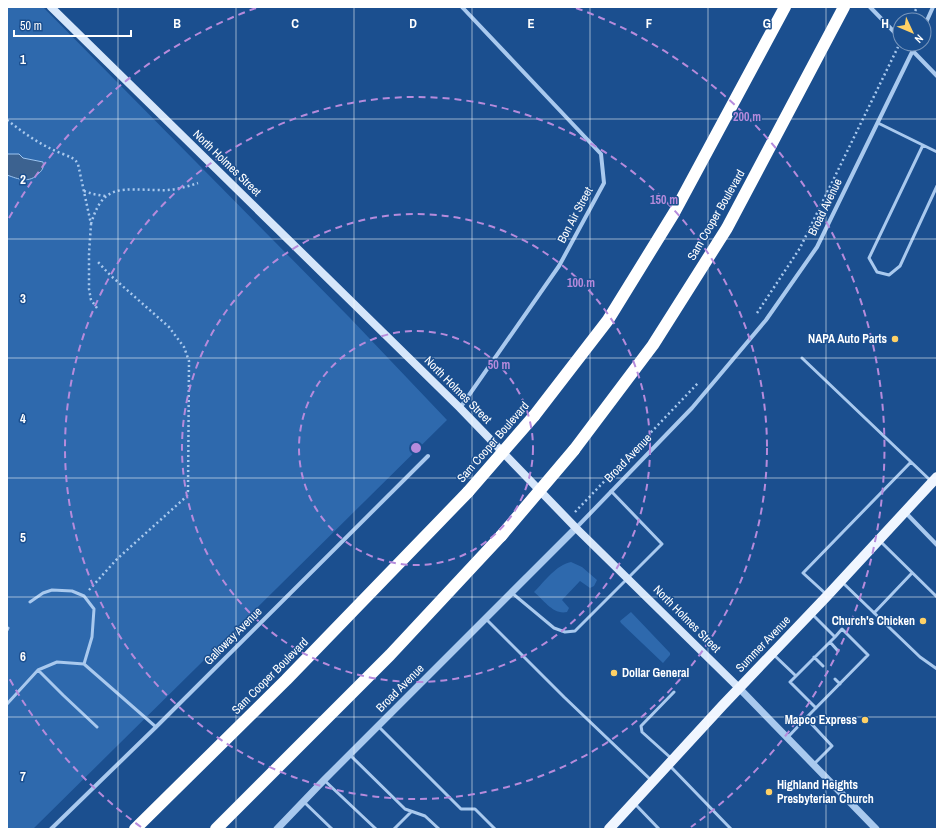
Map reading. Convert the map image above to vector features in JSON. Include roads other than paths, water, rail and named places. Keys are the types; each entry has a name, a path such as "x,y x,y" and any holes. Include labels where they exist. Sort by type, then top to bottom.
{"highway":[{"name":"Sam Cooper Boulevard","path":"216,829 390,655 501,536 574,450 653,345 727,228 828,40 844,7"},
{"name":"Sam Cooper Boulevard","path":"135,829 286,680 468,492 534,416 612,313 674,213 783,10"},
{"path":"222,829 262,783"}],"main road":[{"name":"North Holmes Street","path":"51,7 460,408 576,528 739,688"},
{"name":"Summer Avenue","path":"609,829 739,688 935,480"}],"street":[{"name":"Bon Air Street","path":"460,408 559,266 604,184 601,154 462,7"},
{"path":"870,7 892,30"},
{"name":"Broad Avenue","path":"277,829 349,754 512,593 692,408 766,320 817,247 913,52"},
{"path":"914,52 937,76"},
{"name":"Galloway Avenue","path":"51,829 156,727 428,456"},
{"path":"905,512 937,545"},
{"name":"North Holmes Street","path":"739,688 876,829"}],"lane":[{"path":"878,123 937,152"},
{"path":"923,145 869,258 877,272 889,275 900,266 937,186"},
{"path":"802,358 911,462 935,480"},
{"path":"827,596 803,573 911,462"},
{"path":"512,593 554,628 565,632 575,631 662,544 611,492"},
{"path":"879,540 937,597"},
{"path":"874,613 912,572"},
{"path":"841,581 920,657 937,669"},
{"path":"30,602 43,593 52,590 72,591 84,596 94,609 92,637 84,664"},
{"path":"811,612 835,637"},
{"path":"486,619 564,697 653,782"},
{"path":"787,737 816,708 840,684 868,655 842,629 790,682 816,708"},
{"path":"830,642 838,651"},
{"path":"772,653 796,676"},
{"path":"814,658 823,666"},
{"path":"7,704 38,670 57,662 84,664 156,727"},
{"path":"851,664 855,668"},
{"path":"38,670 97,727"},
{"path":"835,680 840,684"},
{"path":"674,692 641,726 642,732 731,829"},
{"path":"806,718 832,746 814,764"},
{"path":"378,726 462,809 475,809 495,829"},
{"path":"349,754 405,809 425,816 439,829"},
{"path":"324,780 376,829"},
{"path":"303,801 332,829"},
{"path":"633,803 659,829"},
{"path":"394,829 411,812"}],"place":[{"name":"NAPA Auto Parts","path":"895,339"},
{"name":"Church's Chicken","path":"923,621"},
{"name":"Dollar General","path":"614,673"},
{"name":"Mapco Express","path":"865,720"},
{"name":"Highland Heights Presbyterian Church","path":"769,792"}]}
